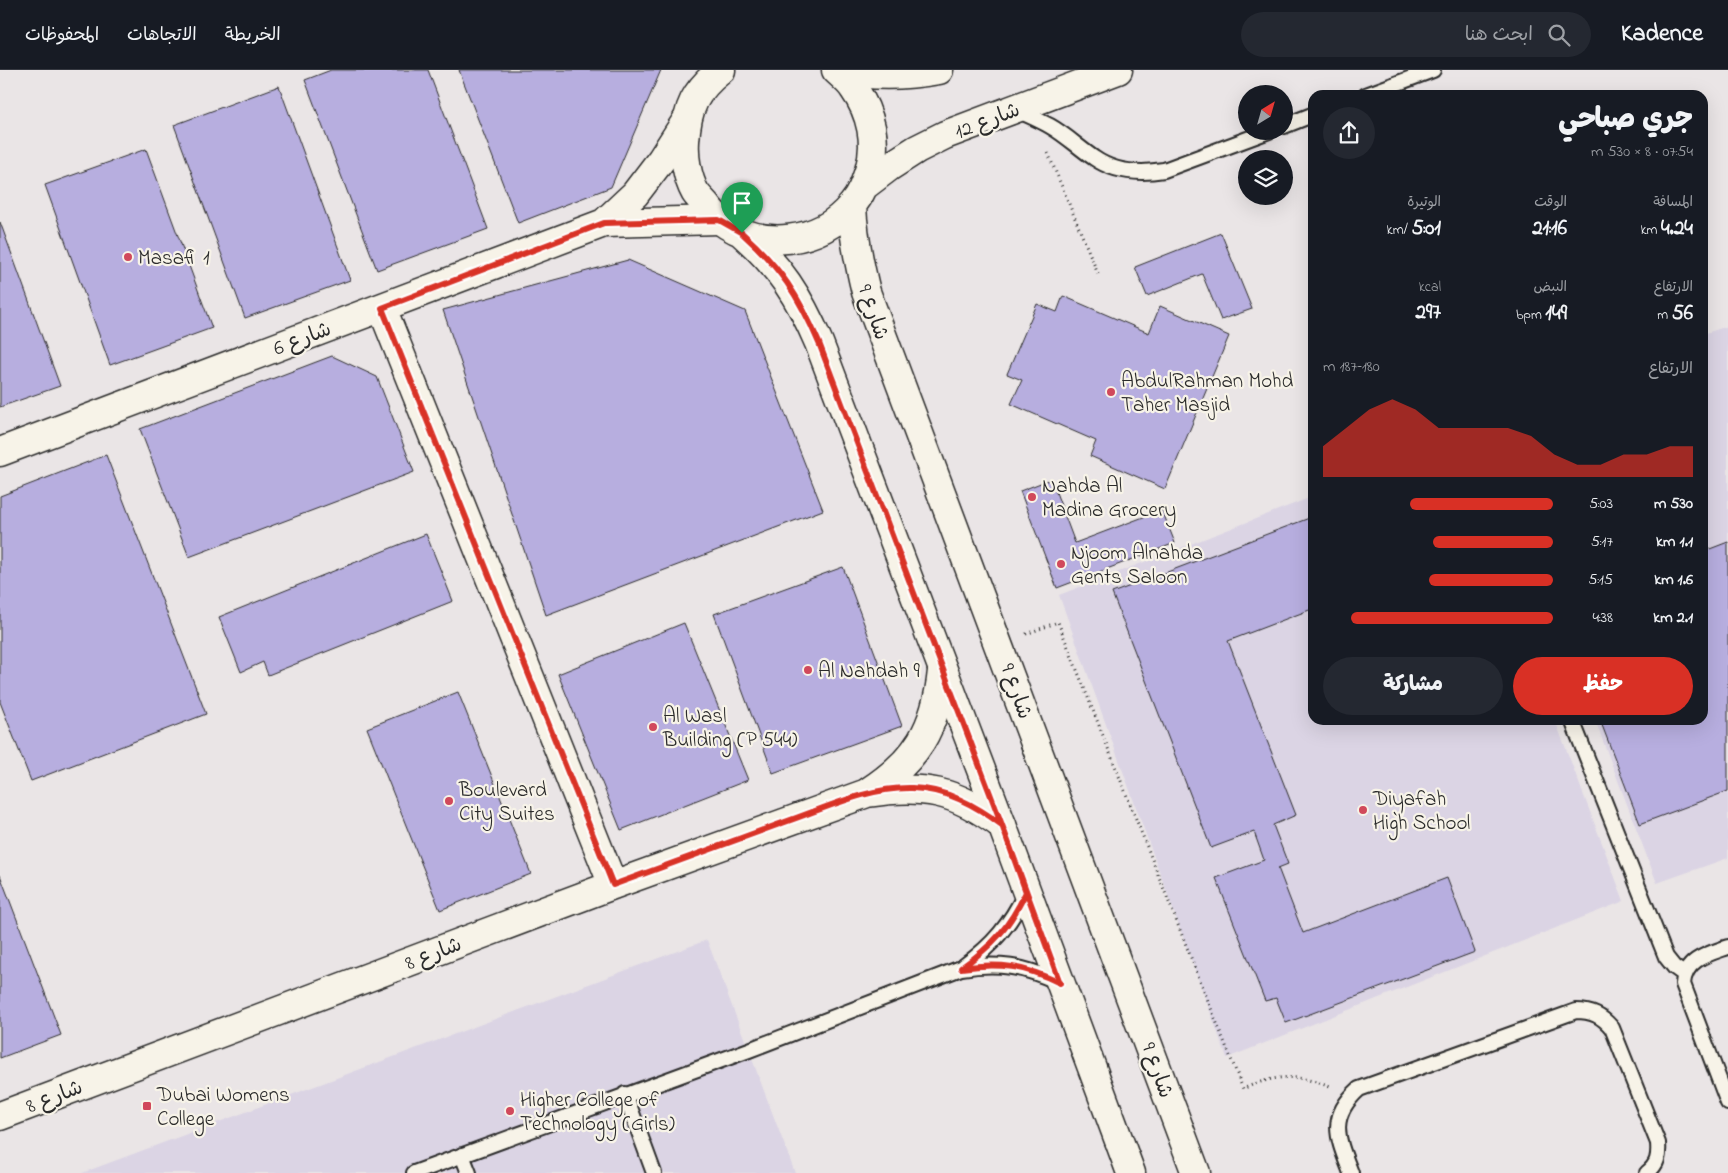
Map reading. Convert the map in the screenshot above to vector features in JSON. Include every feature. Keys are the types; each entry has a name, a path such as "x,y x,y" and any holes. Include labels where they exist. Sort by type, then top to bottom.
{"street":[{"path":"837,70 887,76 939,70"},
{"path":"837,70 853,87 866,110 873,135 872,162 858,196"},
{"name":"شارع 12","path":"742,233 766,240 790,240 814,234 835,222 858,196 890,167 917,149 945,135 1024,113 1118,70"},
{"path":"710,74 694,101 686,121 684,157 695,192 719,220 742,233 780,272 796,294 808,318 1002,825 1131,1173"},
{"name":"شارع 6","path":"604,223 635,194 661,160 686,121"},
{"name":"شارع 9","path":"858,196 853,231 857,257 866,292 1000,645 1196,1173"},
{"name":"شارع 6","path":"0,452 604,223 719,220"},
{"path":"382,308 613,885"},
{"name":"شارع 8","path":"0,1116 613,885 866,793 888,779 906,763 921,742 932,720 940,696 942,671"},
{"name":"شارع 8","path":"866,793 912,788 936,791 960,798 1002,825"}],"lane":[{"path":"1379,90 1433,70"},
{"path":"1024,113 1050,126 1095,159 1112,167 1128,171 1146,173 1164,170 1245,140"},
{"path":"1293,122 1308,117"},
{"path":"1574,725 1666,957 1674,967 1685,975"},
{"path":"961,968 1001,934 1016,914 1026,892"},
{"path":"1728,946 1696,959 1685,975 1683,984 1728,1103"},
{"path":"414,1173 749,1050 961,968 981,965 1002,965 1022,968 1042,974 1060,983"},
{"path":"1351,1173 1338,1137 1338,1122 1343,1108 1359,1089 1576,1011 1587,1011 1601,1017 1612,1028 1658,1143 1659,1155 1654,1167 1647,1173"},
{"path":"625,1094 654,1173"},
{"path":"462,1155 469,1173"}],"path":[{"path":"1024,113 1098,274"},
{"path":"1000,645 1058,622 1243,1089 1260,1081 1278,1077 1297,1077 1316,1081 1352,1096"}],"shaded area":[{"path":"1728,326 1728,858 1657,883 1597,725 1708,725 1708,332"},
{"name":"Diyafah High School","path":"1308,499 1308,725 1557,725 1624,901 1227,1058 1059,595"},
{"name":"Higher College of Technology (Girls)","path":"707,940 795,1173 82,1173"}],"building":[{"path":"331,70 428,70 488,229 377,270 305,80"},
{"path":"459,70 661,70 611,187 518,223"},
{"path":"279,86 350,280 245,318 174,125"},
{"name":"Masafi 1","path":"146,149 212,328 110,365 45,185"},
{"path":"0,222 60,386 0,407"},
{"path":"1221,233 1252,309 1221,320 1202,274 1147,296 1135,267"},
{"path":"628,260 745,311 823,510 546,615 443,310"},
{"name":"AbdulRahman Mohd Taher Masjid","path":"1063,296 1149,333 1160,306 1229,336 1165,489 1090,456 1096,441 1011,404 1022,380 1007,374 1037,304 1057,312"},
{"path":"332,356 377,377 414,472 189,557 140,429"},
{"path":"106,455 206,714 31,781 0,702 0,496"},
{"path":"1051,479 1075,543 1162,510 1175,543 1057,588 1020,491"},
{"path":"1308,519 1308,611 1228,641 1296,815 1273,825 1288,864 1278,868 1303,933 1447,878 1475,952 1286,1023 1276,998 1265,1001 1216,878 1264,860 1254,832 1211,848 1112,593"},
{"path":"426,534 453,601 268,675 263,662 241,672 219,617"},
{"path":"1728,542 1728,791 1640,824 1602,725 1708,725 1708,550"},
{"name":"Al Nahdah 9","path":"843,567 902,726 773,773 714,614"},
{"name":"Al Wasl Building (P 544)","path":"684,623 748,780 621,830 558,674"},
{"name":"Boulevard City Suites","path":"458,692 531,874 440,910 367,728"},
{"path":"0,875 61,1035 0,1058"}],"place":[{"name":"Masafi 1","path":"128,257"},
{"name":"AbdulRahman Mohd Taher Masjid","path":"1111,392"},
{"name":"Nahda Al Madina Grocery","path":"1032,497"},
{"name":"Njoom Alnahda Gents Saloon","path":"1061,564"},
{"name":"Al Nahdah 9","path":"808,670"},
{"name":"Al Wasl Building (P 544)","path":"653,727"},
{"name":"Boulevard City Suites","path":"449,801"},
{"name":"Diyafah High School","path":"1363,810"},
{"name":"Dubai Womens College","path":"147,1106"},
{"name":"Higher College of Technology (Girls)","path":"510,1111"}],"route":[{"path":"742,233 719,220 604,223 382,308 613,885 866,793 912,788 936,791 960,798 1002,825 1060,983 1042,974 1022,968 1002,965 981,965 961,968 1001,934 1016,914 1026,892 1002,825 819,343 796,294 780,272 742,233"}]}
